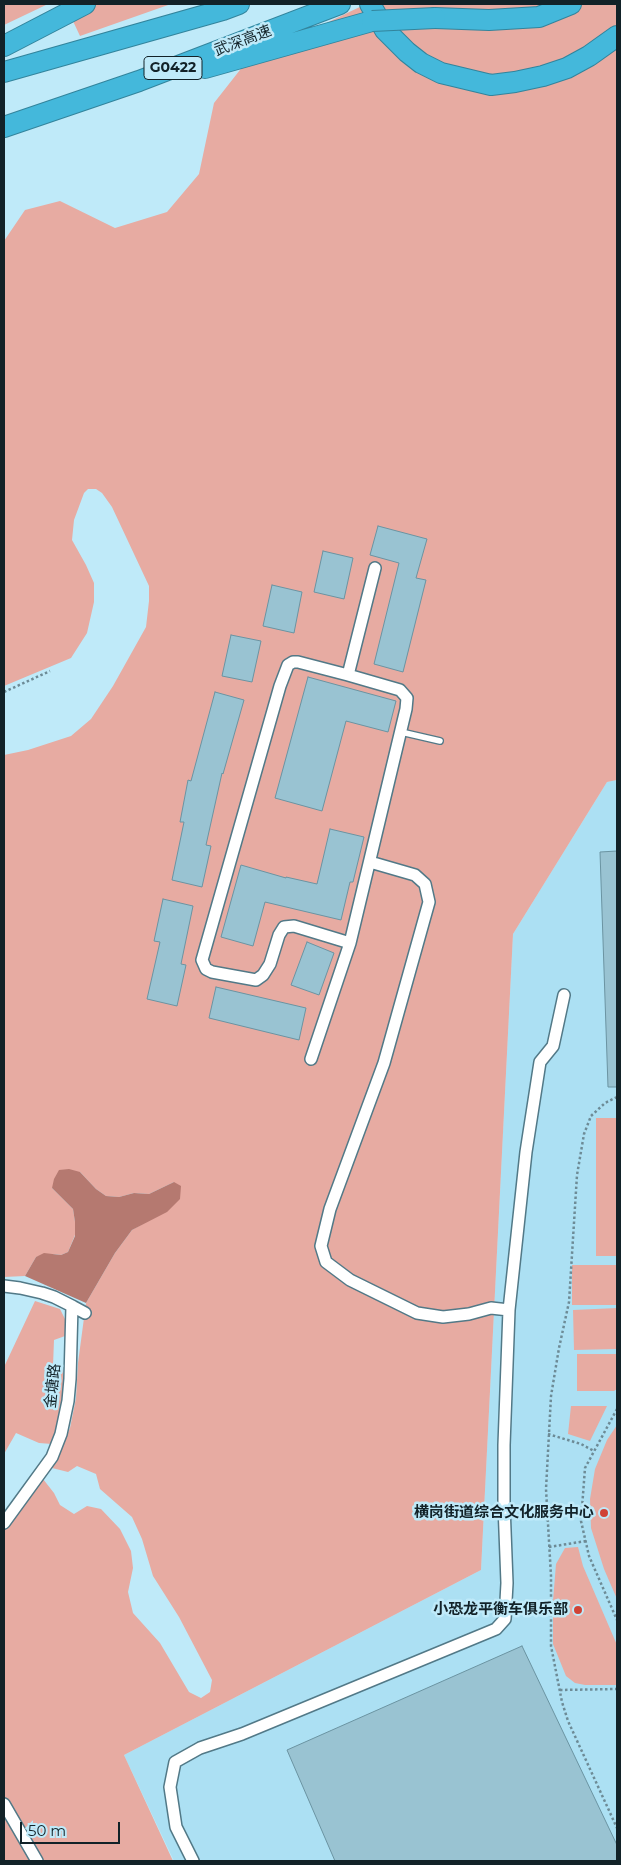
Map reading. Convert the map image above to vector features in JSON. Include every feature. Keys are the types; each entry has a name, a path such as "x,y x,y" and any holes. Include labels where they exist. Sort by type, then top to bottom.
{"highway":[{"path":"4,46 85,4"},
{"path":"4,72 224,10 239,4"},
{"name":"武深高速","path":"4,127 139,81 340,4"},
{"path":"139,81 202,68 371,13 489,20 539,17 571,4"},
{"path":"371,13 407,52 421,62 441,73 491,84 516,82 567,68 589,56 617,36"}],"street":[{"path":"348,675 375,568"},
{"path":"311,1059 350,943 401,732 407,698 400,690 298,662 292,662 288,665 278,695 202,960 206,969 212,972 256,980 263,975 270,964 279,935 284,928 294,926 350,943"},
{"path":"370,862 415,875 425,884 429,902 384,1063 330,1209 321,1246 326,1262 350,1280 417,1313 443,1318 490,1308 510,1310"},
{"path":"193,1861 176,1827 170,1787 175,1762 200,1748 242,1734 496,1628 505,1618 507,1582 504,1445 510,1310 526,1152 540,1062 552,1046 564,995"},
{"path":"4,1286 42,1293 85,1313"},
{"name":"金塘路","path":"4,1523 48,1464 58,1442 64,1421 70,1379 72,1306"},
{"path":"4,1804 38,1861"}],"lane":[{"path":"401,732 440,741"}],"path":[{"path":"4,692 50,671"},
{"path":"617,1097 606,1103 591,1116 584,1134 576,1175 569,1302 555,1372 548,1434 546,1489 551,1646 560,1690 568,1722 617,1828"},
{"path":"617,1409 585,1468 581,1520 589,1556 617,1620"},
{"path":"548,1434 581,1444 594,1451"},
{"path":"549,1548 586,1541"},
{"path":"560,1690 617,1688"}],"shaded area":[{"path":"4,4 48,4 4,25"},
{"path":"65,4 171,4 80,36"},
{"path":"366,4 617,4 617,780 607,782 513,934 481,1570 124,1755 173,1861 4,1861 4,1524 13,1521 43,1479 54,1493 60,1505 74,1514 87,1506 101,1509 120,1529 131,1551 133,1568 128,1592 133,1613 160,1643 189,1692 201,1698 210,1692 212,1680 179,1617 153,1576 142,1539 132,1517 100,1489 96,1474 77,1466 68,1472 52,1468 70,1428 76,1398 78,1363 86,1303 115,1253 132,1230 146,1222 174,1182 149,1194 134,1193 119,1197 106,1196 96,1189 80,1172 52,1188 73,1209 75,1235 68,1252 61,1255 53,1254 36,1257 25,1276 4,1277 4,755 28,750 71,736 91,719 113,686 146,627 149,586 112,507 102,493 96,489 88,489 84,493 74,520 72,540 94,583 94,602 87,633 71,658 4,686 4,241 25,210 60,201 115,228 167,212 199,174 214,103 247,61"},
{"path":"617,780 617,1861 174,1861 124,1755 481,1570 513,934 607,782"},
{"path":"596,1118 617,1118 617,1256 596,1256"},
{"path":"69,1169 80,1172 96,1189 106,1196 119,1197 134,1193 149,1194 174,1182 181,1186 180,1199 167,1212 132,1230 115,1253 86,1303 25,1276 36,1257 44,1253 61,1255 68,1252 75,1236 73,1209 52,1188 59,1170"},
{"path":"572,1265 617,1265 617,1305 572,1305"},
{"path":"35,1301 60,1309 67,1323 65,1336 54,1340 53,1366 63,1370 64,1393 60,1425 52,1444 39,1443 16,1433 4,1454 4,1367"},
{"path":"617,1308 617,1349 574,1350 573,1310"},
{"path":"577,1354 617,1354 617,1389 614,1391 577,1391"},
{"path":"571,1406 607,1406 590,1441 568,1434"},
{"name":"横岗街道综合文化服务中心","path":"617,1425 617,1599 604,1569 591,1528 590,1499 595,1469 607,1440"},
{"name":"小恐龙平衡车俱乐部","path":"578,1547 583,1566 617,1645 617,1685 585,1685 575,1683 566,1676 553,1644 553,1601 556,1564 565,1548"}],"building":[{"path":"378,526 427,539 416,578 426,580 403,672 374,664 399,563 370,555"},
{"path":"323,551 353,558 344,599 314,592"},
{"path":"272,585 302,592 294,633 263,626"},
{"path":"231,635 261,641 252,682 222,676"},
{"path":"308,677 396,701 388,732 346,721 322,811 275,798"},
{"path":"215,692 244,700 222,773 206,845 211,846 202,887 172,880 184,822 180,822 188,780 191,781"},
{"path":"330,829 364,837 341,920 265,902 253,946 221,937 241,865 286,878 317,884"},
{"path":"617,851 617,1087 608,1087 600,852"},
{"path":"163,899 193,906 181,964 186,965 177,1006 147,999 160,942 154,941"},
{"path":"307,942 334,953 319,995 291,985"},
{"path":"216,987 306,1008 299,1040 209,1018"},
{"path":"522,1646 617,1845 617,1861 335,1861 287,1750"}],"place":[{"name":"横岗街道综合文化服务中心","path":"604,1513"},
{"name":"小恐龙平衡车俱乐部","path":"578,1610"}]}
